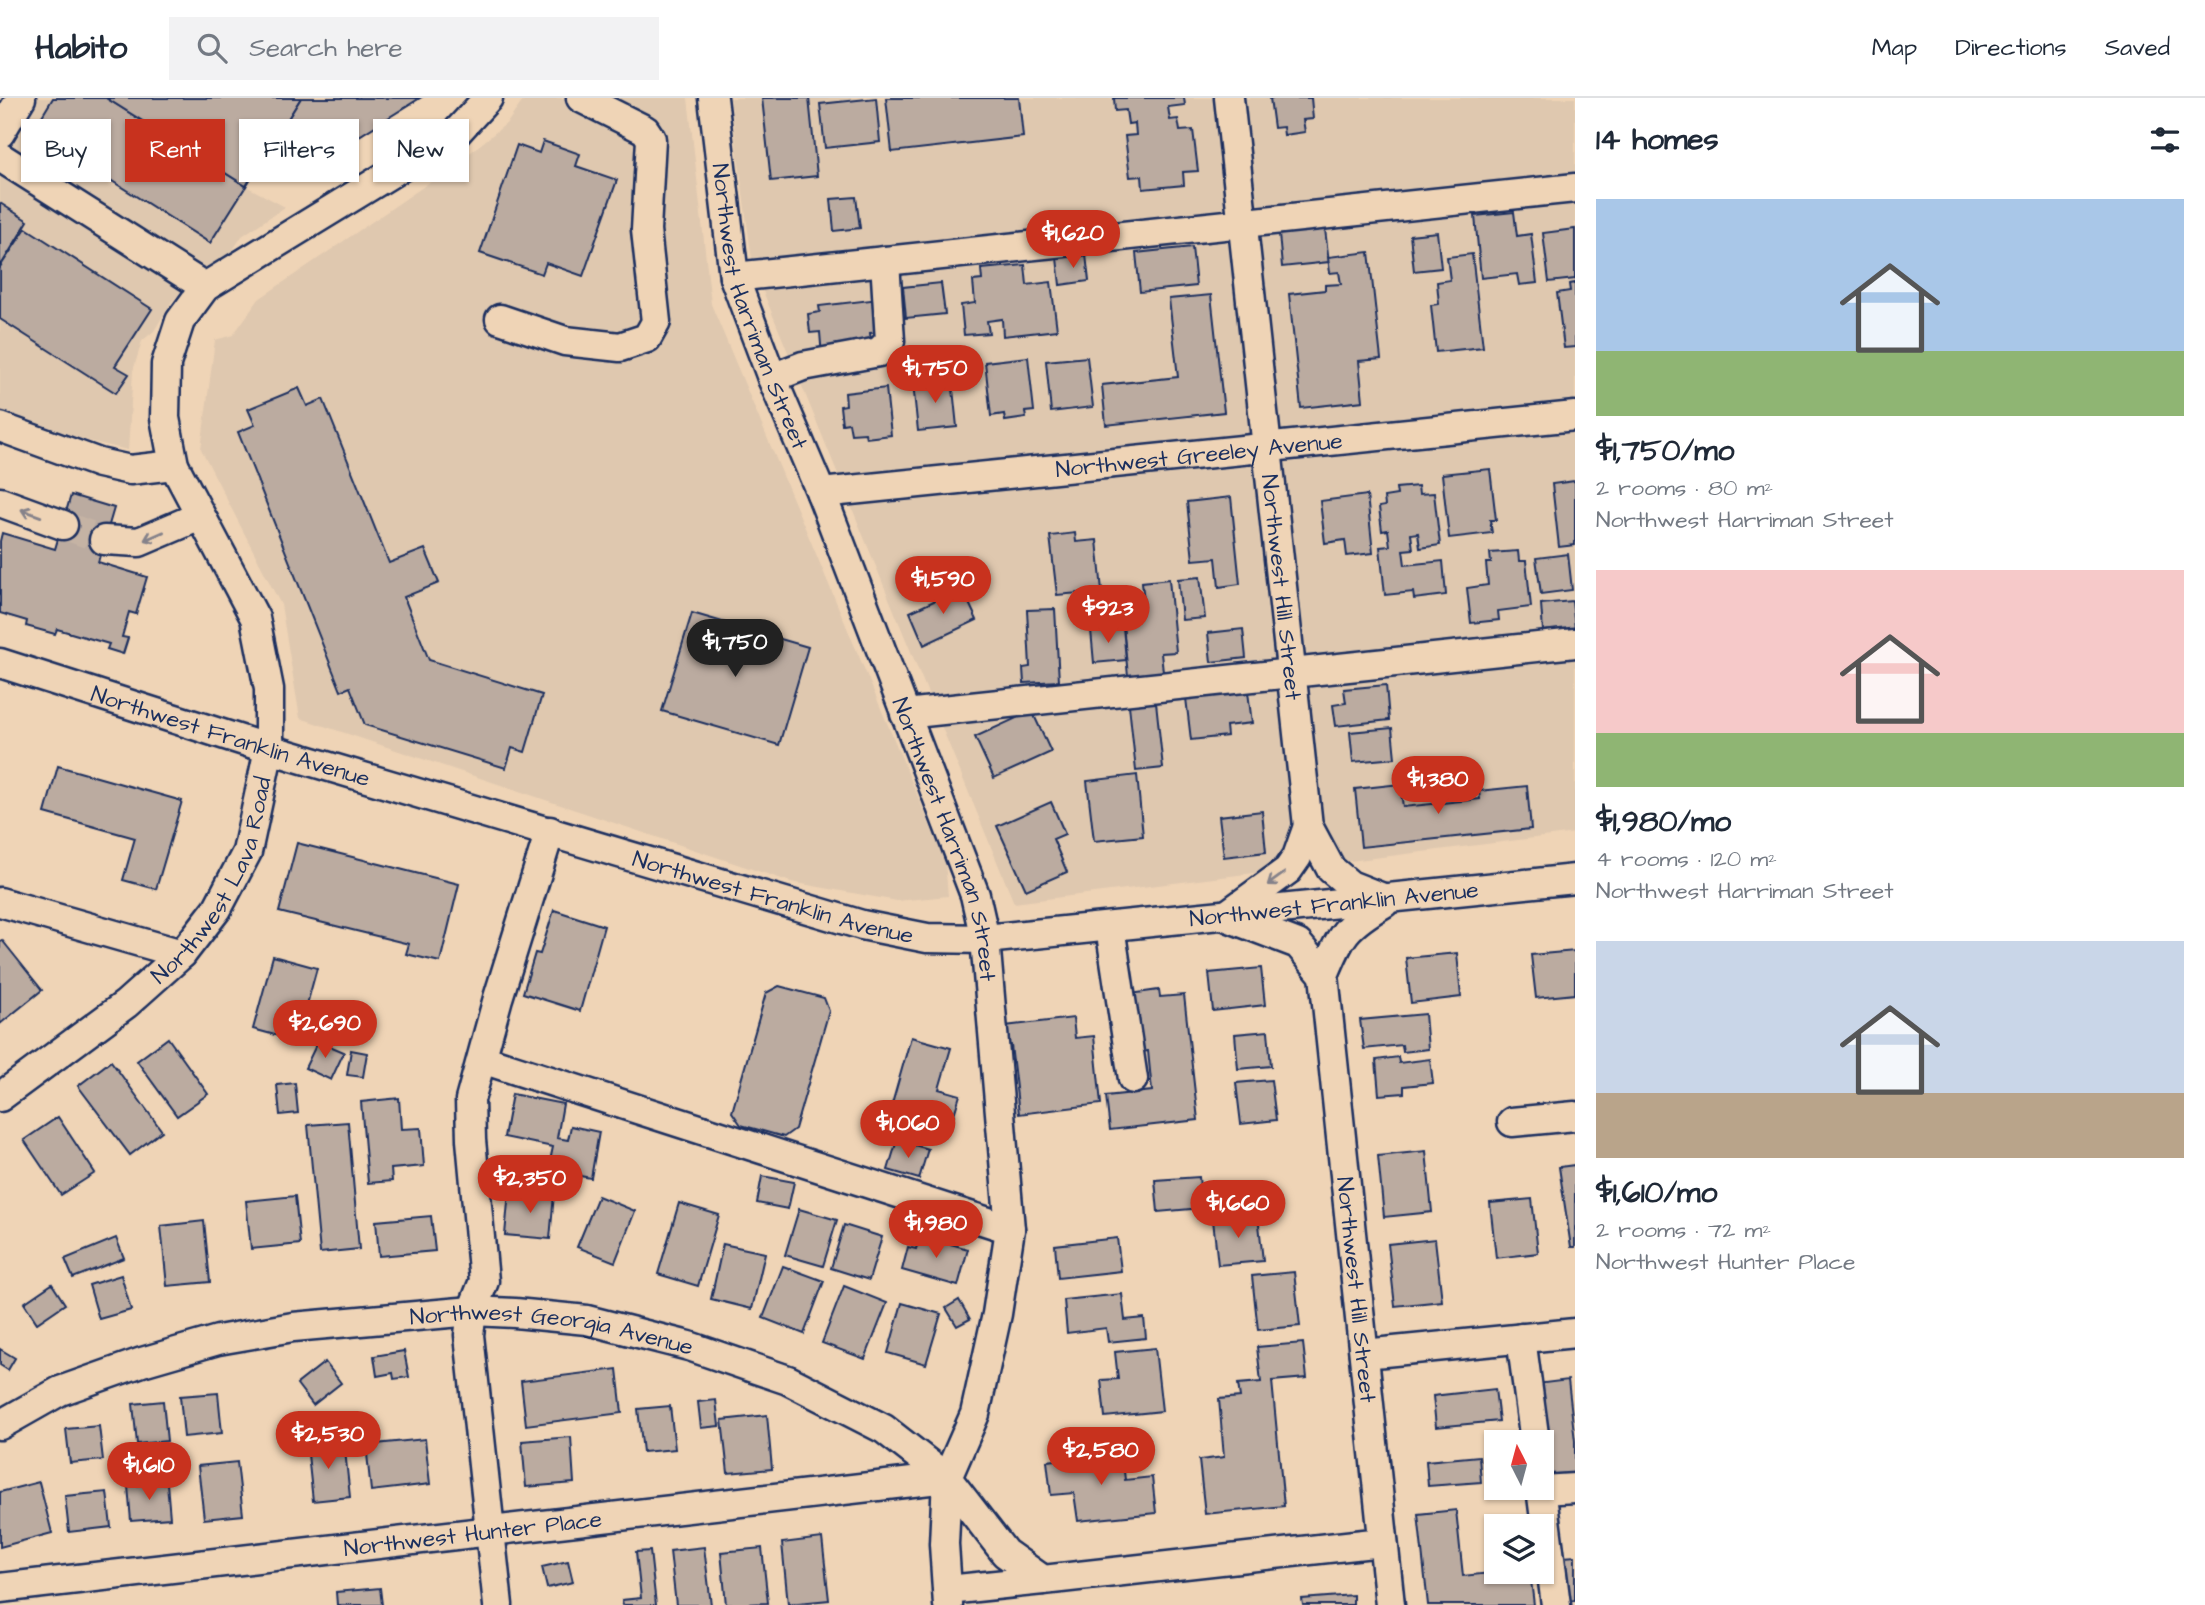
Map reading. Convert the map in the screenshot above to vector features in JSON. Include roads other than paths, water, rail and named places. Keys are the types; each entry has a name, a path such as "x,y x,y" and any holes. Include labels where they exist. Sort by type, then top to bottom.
{"street":[{"path":"0,132 21,98"},
{"name":"Northwest Lava Road","path":"0,1097 127,1004 182,954 217,909 247,852 269,749 270,689 255,618 174,466 165,418 166,364 180,321 205,287 455,134 488,98"},
{"path":"500,319 565,341 620,347 647,338 656,322 646,230 651,139 645,130 582,98"},
{"name":"Northwest Harriman Street","path":"713,98 734,277 772,378 821,493 975,895 985,939 1010,1229 975,1414 947,1478 944,1544 948,1598"},
{"name":"Northwest Hill Street","path":"1229,98 1308,826 1331,869 1350,885 1389,900"},
{"path":"0,157 205,287"},
{"path":"734,277 1575,188"},
{"path":"772,378 803,366 879,352 890,341 885,261"},
{"name":"Northwest Greeley Avenue","path":"821,493 1268,446 1405,435 1575,415"},
{"path":"0,427 120,468 130,470 174,466"},
{"path":"0,502 62,525"},
{"path":"104,540 139,542 200,516"},
{"path":"905,713 1575,643"},
{"name":"Northwest Franklin Avenue","path":"0,663 269,749 862,925 927,938 985,939 1575,879"},
{"name":"Northwest Hill Street","path":"1225,916 1288,870 1297,857 1308,826"},
{"path":"498,1605 469,1335 472,1311 484,1281 470,1100 498,998 551,831"},
{"name":"Northwest Hill Street","path":"1389,900 1356,920 1338,941 1324,975 1390,1605"},
{"path":"0,902 182,954"},
{"path":"1225,916 1298,944 1324,975"},
{"path":"1110,927 1133,1079"},
{"path":"482,1059 1010,1229"},
{"path":"1513,1122 1575,1116"},
{"name":"Northwest Georgia Avenue","path":"0,1425 60,1391 142,1362 218,1340 293,1327 472,1311 587,1320 689,1346 788,1380 884,1429 947,1478 1005,1553 1043,1580"},
{"path":"1364,1354 1575,1333"},
{"path":"1521,1338 1533,1430"},
{"name":"Northwest Hunter Place","path":"0,1588 947,1478"},
{"path":"1554,1489 1575,1488"},
{"path":"1542,1500 1556,1605"},
{"path":"948,1598 1043,1580 1382,1542"}],"tunnel":[{"path":"63,525 104,540"}]}
